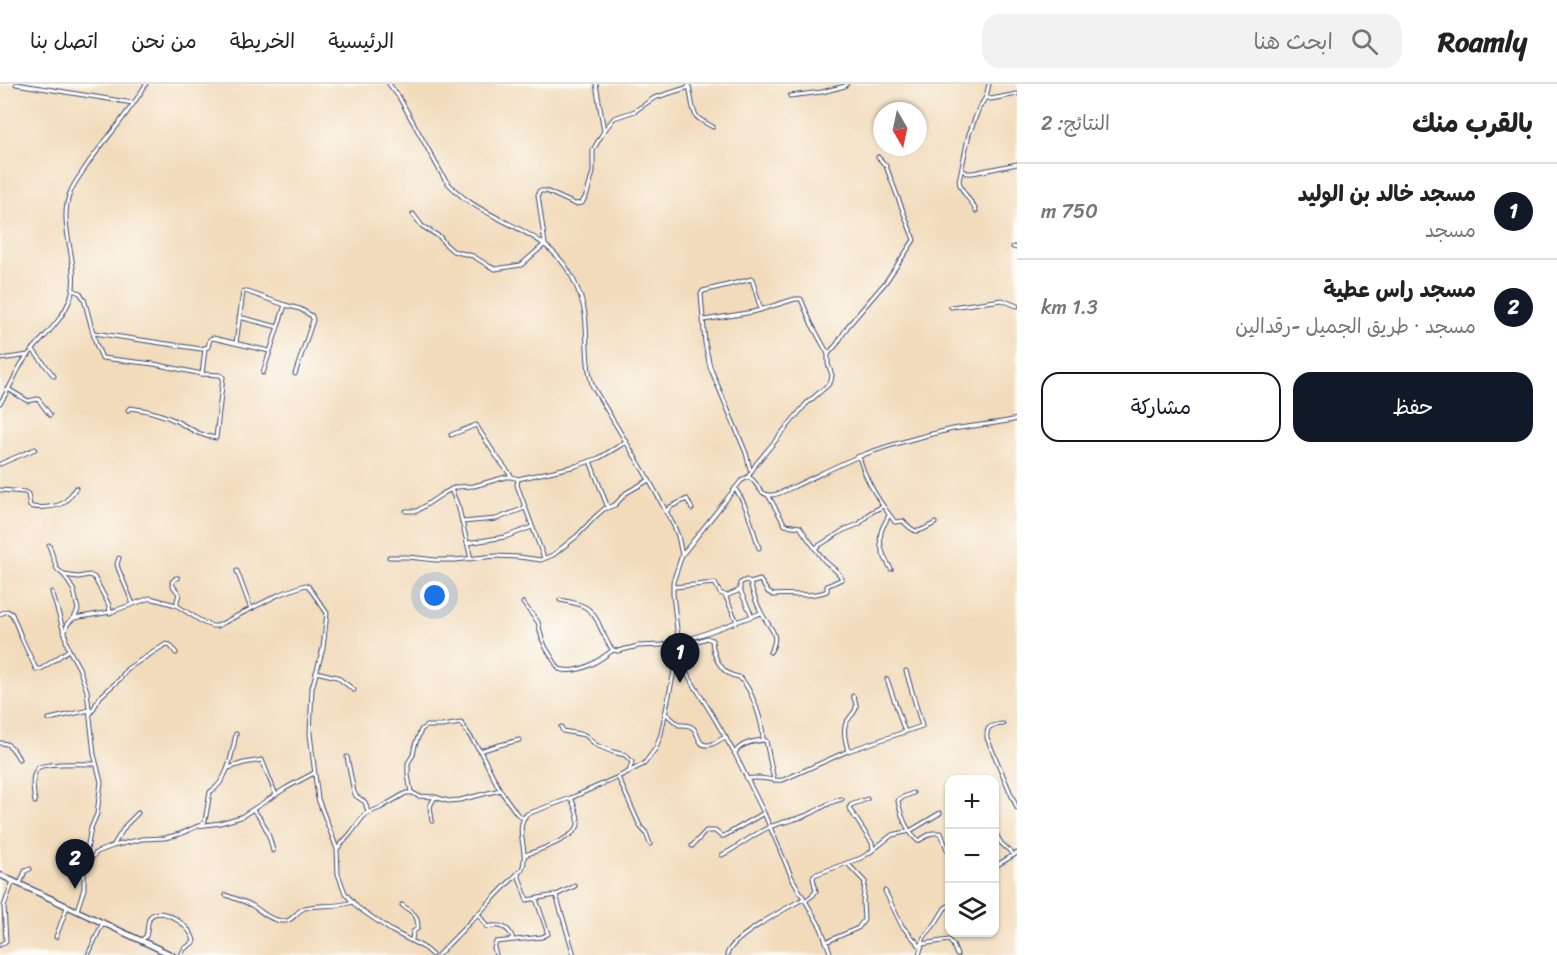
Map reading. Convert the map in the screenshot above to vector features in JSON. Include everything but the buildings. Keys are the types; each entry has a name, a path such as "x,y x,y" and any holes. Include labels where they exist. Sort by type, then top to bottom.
{"main road":[{"path":"0,875 172,955"}],"street":[{"path":"16,84 133,103"},
{"path":"0,403 22,364 60,317 72,290 74,267 66,218 69,196 76,181 146,84"},
{"path":"389,84 399,97 453,190 483,211 520,228 545,244 568,270 585,315 591,383 674,526 682,555"},
{"path":"596,84 604,131"},
{"path":"790,96 822,92 847,84"},
{"path":"976,211 960,188 959,181 963,156 974,119 979,106 986,97 988,84"},
{"path":"545,244 538,192 546,191 575,204 582,203 588,194 593,172 593,150 615,118 635,111 654,98 689,85 696,116 714,127"},
{"path":"986,97 990,99 1017,94"},
{"path":"828,354 848,326 885,283 914,240 886,166 878,157"},
{"path":"962,170 973,173 1017,164"},
{"path":"413,214 422,226 440,237 453,251 472,256 495,268 521,265 545,244"},
{"path":"751,471 746,453 710,367 701,297 703,291 750,279 753,280 761,310"},
{"path":"72,290 80,293 84,299 102,358 154,364 223,377 216,438 191,431 175,420 148,410 130,408 128,410"},
{"path":"236,343 243,292 300,309 313,318 295,374"},
{"path":"704,321 761,310 801,299 828,354 831,381 806,404 682,555 673,587 678,644 689,679 735,754 764,813 784,862 820,928 831,955"},
{"path":"951,307 1002,300 1017,306"},
{"path":"262,373 285,305"},
{"path":"239,317 278,327"},
{"path":"94,333 205,349"},
{"path":"202,374 205,349 210,339 269,351"},
{"path":"33,350 54,376"},
{"path":"0,358 29,355"},
{"path":"8,389 28,401 38,399 50,415"},
{"path":"748,477 751,477 760,491 768,495 776,494 859,456 954,429 1017,419"},
{"path":"451,435 476,425 512,477"},
{"path":"406,511 417,511 451,489 500,478 518,479 572,467 605,455 626,442"},
{"path":"0,464 35,449"},
{"path":"859,456 862,469 895,522 903,521 913,531 922,530 935,523"},
{"path":"590,461 608,508"},
{"path":"518,479 516,482 543,558"},
{"path":"389,557 436,560 496,556 538,560 553,555 577,537 595,517 618,502 626,493 649,480"},
{"path":"0,490 25,492 28,494 30,506 41,508 63,503 76,488"},
{"path":"451,489 471,559"},
{"path":"735,489 739,493 750,520 759,548"},
{"path":"750,583 760,580 772,595 815,595 824,593 827,591 826,586 842,579 836,568 824,560 800,527 785,525 768,495"},
{"path":"666,512 670,507 687,500 692,509"},
{"path":"815,548 844,530 859,524 870,513 883,506"},
{"path":"462,522 496,519 525,508"},
{"path":"890,515 883,526 880,541 881,549 891,569"},
{"path":"467,543 505,537 532,527"},
{"path":"49,545 57,569 64,575 74,591 78,610 68,623 65,636"},
{"path":"680,546 688,548"},
{"path":"119,558 118,568 133,604"},
{"path":"237,572 251,609"},
{"path":"64,575 94,577 108,602 110,613"},
{"path":"178,578 172,582 179,594 178,606"},
{"path":"752,616 740,590 740,583 746,580 750,583 761,613 774,631 774,648 770,652"},
{"path":"673,587 715,583 718,591 726,596 737,621"},
{"path":"74,618 110,613 150,598 178,606 212,626 221,624 278,595 301,586 308,586 327,613 323,648 312,688 310,727 318,799 337,849 338,874 345,893 352,902 392,931 423,947 432,955"},
{"path":"726,596 740,590"},
{"path":"52,592 69,650 85,685 101,786 97,814 91,828 84,888 77,910"},
{"path":"560,600 586,606 592,611 613,650 678,644 707,638 712,640 715,657 725,672 739,677 745,683 761,718 763,739 766,741 774,780"},
{"path":"523,603 538,622 546,648 559,669 568,671 584,668 613,650"},
{"path":"0,614 7,611 12,614 36,669 41,669 69,650"},
{"path":"678,644 761,613"},
{"path":"49,719 90,712 100,697 120,679 127,669 166,644 170,645 176,654"},
{"path":"438,955 479,915 524,865 525,855 521,829 523,818 527,814 571,798 644,764 656,748 661,734 678,644"},
{"path":"747,779 783,780 848,751 921,727 923,724 906,670"},
{"path":"316,672 337,677 354,690"},
{"path":"887,679 904,732"},
{"path":"848,751 845,726 856,710 853,696"},
{"path":"665,713 678,725 693,728 700,743 704,745 726,737"},
{"path":"411,792 408,763 413,755 418,734 426,726 462,723 480,751 500,790 517,814 523,818"},
{"path":"1003,724 990,726 987,738 1017,808"},
{"path":"561,727 563,731 585,735 596,745 625,755 632,762 629,772"},
{"path":"201,826 210,792 219,786 227,769 236,734"},
{"path":"735,754 742,746 763,739"},
{"path":"480,751 519,740"},
{"path":"0,743 10,746 19,759"},
{"path":"347,757 354,792 365,802 368,812"},
{"path":"227,769 262,760 276,795"},
{"path":"35,802 33,783 38,768 49,765 96,764"},
{"path":"86,865 93,855 113,846 142,839 165,838 201,826 230,820 253,810 314,773"},
{"path":"618,777 650,844"},
{"path":"337,849 368,812 406,793 411,792 418,796 435,797 448,801 500,790"},
{"path":"913,793 898,801 903,819 910,831 918,841 932,833 941,833 945,844"},
{"path":"432,822 430,806 435,797"},
{"path":"525,855 551,846 576,829 579,821 571,798"},
{"path":"722,855 770,827 800,818 826,804 842,799"},
{"path":"867,799 849,808 872,843 873,849"},
{"path":"253,810 262,821 273,851"},
{"path":"113,846 126,825 138,813"},
{"path":"692,846 706,831 715,831 724,836 764,813"},
{"path":"727,955 729,949 747,933 813,895 816,891 814,875 849,864 866,855 892,835 910,831 940,813"},
{"path":"999,839 1016,854 999,864"},
{"path":"87,853 93,855"},
{"path":"826,942 851,932 862,925 864,920 865,882 849,864"},
{"path":"20,884 26,871 30,869"},
{"path":"518,874 526,899 530,900 556,895 575,886"},
{"path":"0,945 7,939 2,907 13,881"},
{"path":"885,891 902,926 921,945"},
{"path":"556,895 574,955"},
{"path":"226,896 249,903 268,918 284,921 290,920 301,910 307,908 337,906 352,902"},
{"path":"495,955 496,942 542,937 548,934 536,899"},
{"path":"56,937 68,905"},
{"path":"402,905 414,913 417,920 418,928 412,935 412,941"},
{"path":"919,955 924,937 945,908"},
{"path":"142,940 146,936 150,917 162,913 168,915 185,925 194,937 194,942 184,949 181,955"},
{"path":"479,915 487,927 499,925 506,928 511,932 513,940"},
{"path":"88,955 103,922"},
{"path":"921,945 949,940 954,945 957,955"},
{"path":"444,950 446,955"}],"place":[{"name":"مسجد خالد بن الوليد","path":"680,683"},
{"name":"مسجد راس عطية","path":"75,889"}]}
